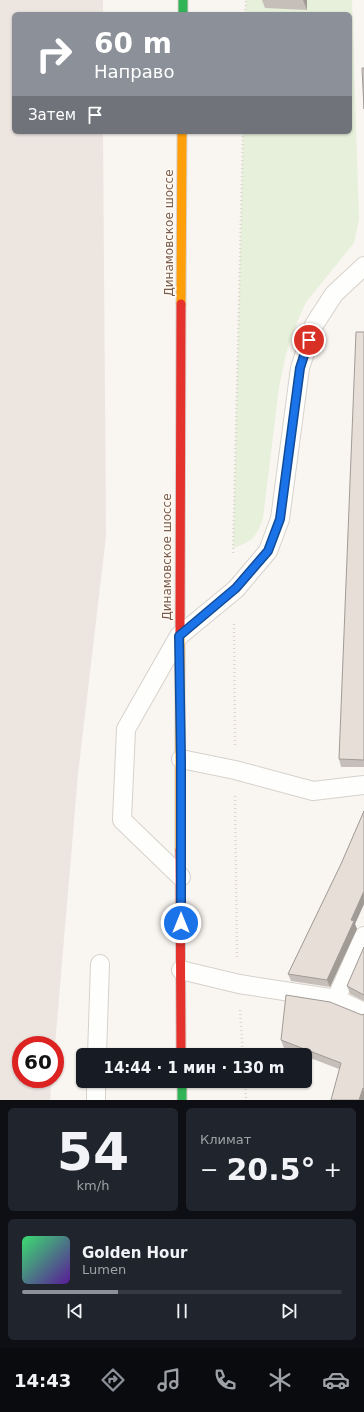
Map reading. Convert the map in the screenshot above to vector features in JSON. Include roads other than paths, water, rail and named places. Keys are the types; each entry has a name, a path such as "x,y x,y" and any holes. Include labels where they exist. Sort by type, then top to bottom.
{"main road":[{"path":"183,0 183,12"},
{"name":"Динамовское шоссе","path":"181,1048 181,759 179,636 182,134"},
{"path":"182,1088 182,1100"}],"lane":[{"path":"181,877 122,820 126,729 179,636 236,588 268,551 280,519 300,368 314,325 334,294 364,266"},
{"path":"181,759 235,770 313,791 364,785"},
{"path":"336,1000 364,936"},
{"path":"97,1048 100,964"},
{"path":"181,970 239,984 336,1000 364,1012"},
{"path":"96,1088 96,1100"}]}
